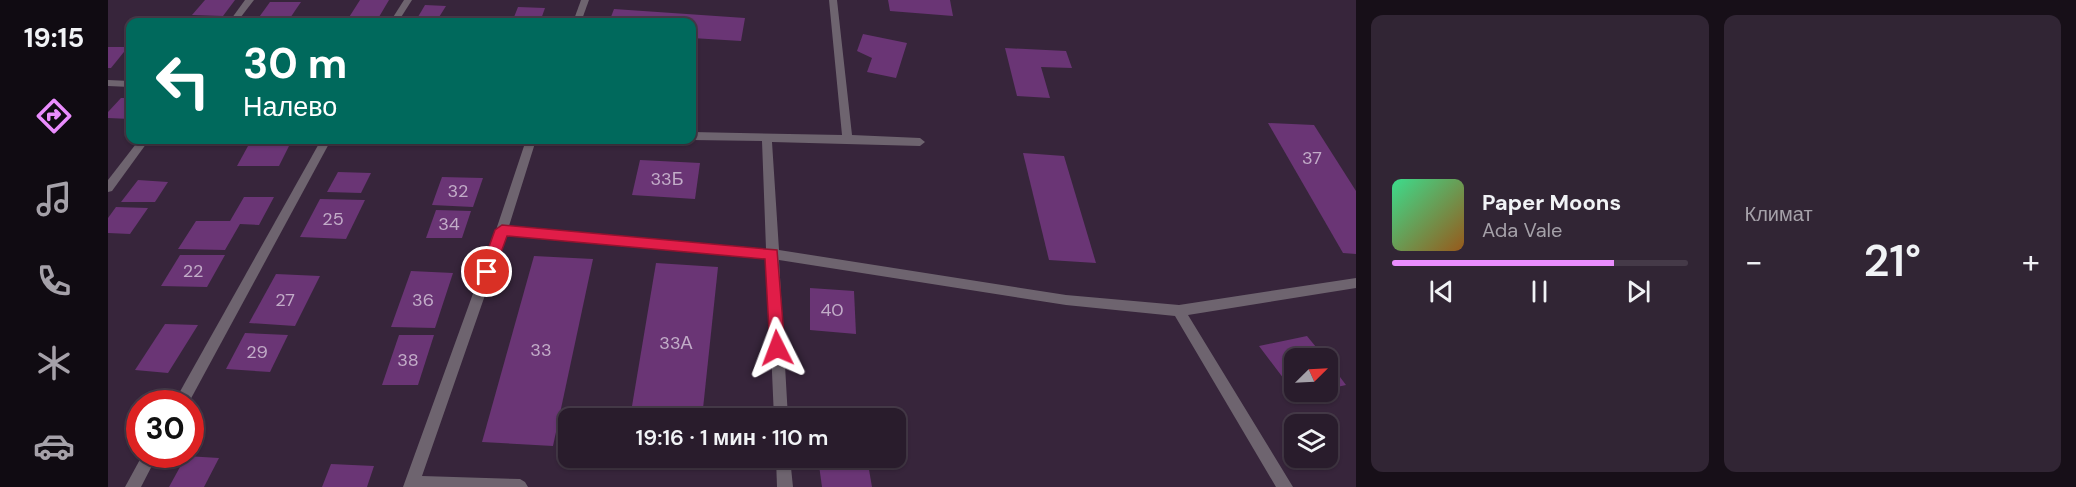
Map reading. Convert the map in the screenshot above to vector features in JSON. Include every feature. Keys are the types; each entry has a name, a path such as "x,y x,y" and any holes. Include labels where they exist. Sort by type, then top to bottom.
{"street":[{"path":"236,18 250,0"},
{"path":"397,18 408,0"},
{"path":"578,18 585,0"},
{"path":"833,0 847,137"},
{"path":"108,83 126,84"},
{"path":"696,136 767,139 847,137 920,142"},
{"path":"767,139 780,408"},
{"path":"108,188 141,144"},
{"path":"188,390 324,144"},
{"path":"520,487 412,485 502,230 530,144"},
{"path":"502,230 772,254 1066,300 1179,311 1356,283"},
{"path":"1179,311 1285,487"},
{"path":"134,487 144,468"},
{"path":"784,468 785,487"}],"building":[{"path":"205,0 235,0 223,16 192,15"},
{"path":"360,0 389,0 378,18 349,18"},
{"path":"888,0 950,0 953,16 890,11"},
{"path":"270,2 301,2 290,18 258,18"},
{"path":"425,5 446,6 438,18 417,18"},
{"path":"518,7 545,8 541,18 514,18"},
{"path":"614,9 745,18 741,41 696,38 696,18 611,18"},
{"path":"863,34 907,43 896,78 867,72 872,58 857,51"},
{"path":"108,47 126,47 111,68 108,68"},
{"path":"1005,48 1066,51 1072,68 1041,67 1050,98 1017,96"},
{"path":"121,98 126,98 126,119 108,118 108,112"},
{"path":"1268,123 1314,125 1356,191 1356,254 1343,253"},
{"path":"248,146 289,146 279,166 237,166"},
{"path":"1023,153 1064,156 1096,263 1049,260"},
{"path":"640,160 700,163 695,199 632,195"},
{"path":"338,172 371,173 361,193 327,192"},
{"path":"442,177 483,178 473,207 432,205"},
{"path":"138,180 168,182 155,202 121,202"},
{"path":"244,197 274,197 259,225 240,224 225,250 178,249 196,221 230,221"},
{"path":"320,199 365,200 346,239 300,237"},
{"path":"116,207 148,208 130,234 108,233 108,218"},
{"path":"436,210 471,211 462,238 426,238"},
{"path":"180,255 225,255 207,287 161,286"},
{"path":"534,256 593,259 561,408 558,408 558,423 553,446 482,442"},
{"path":"656,263 718,267 703,408 632,408"},
{"path":"411,271 453,273 435,328 391,327"},
{"path":"276,274 320,276 295,326 249,323"},
{"path":"810,288 854,291 856,334 810,330"},
{"path":"165,324 198,325 168,373 135,370"},
{"path":"245,333 288,335 270,372 226,369"},
{"path":"399,335 434,335 418,385 382,385"},
{"path":"1307,336 1317,348 1284,348 1284,379 1259,346"},
{"path":"1338,374 1346,385 1338,387"},
{"path":"204,457 219,458 204,487 169,487 179,468 204,468"},
{"path":"331,464 374,466 367,487 322,487"},
{"path":"819,468 869,468 872,487 822,487"}],"route":[{"path":"487,272 502,230 772,254 777,348"}]}
